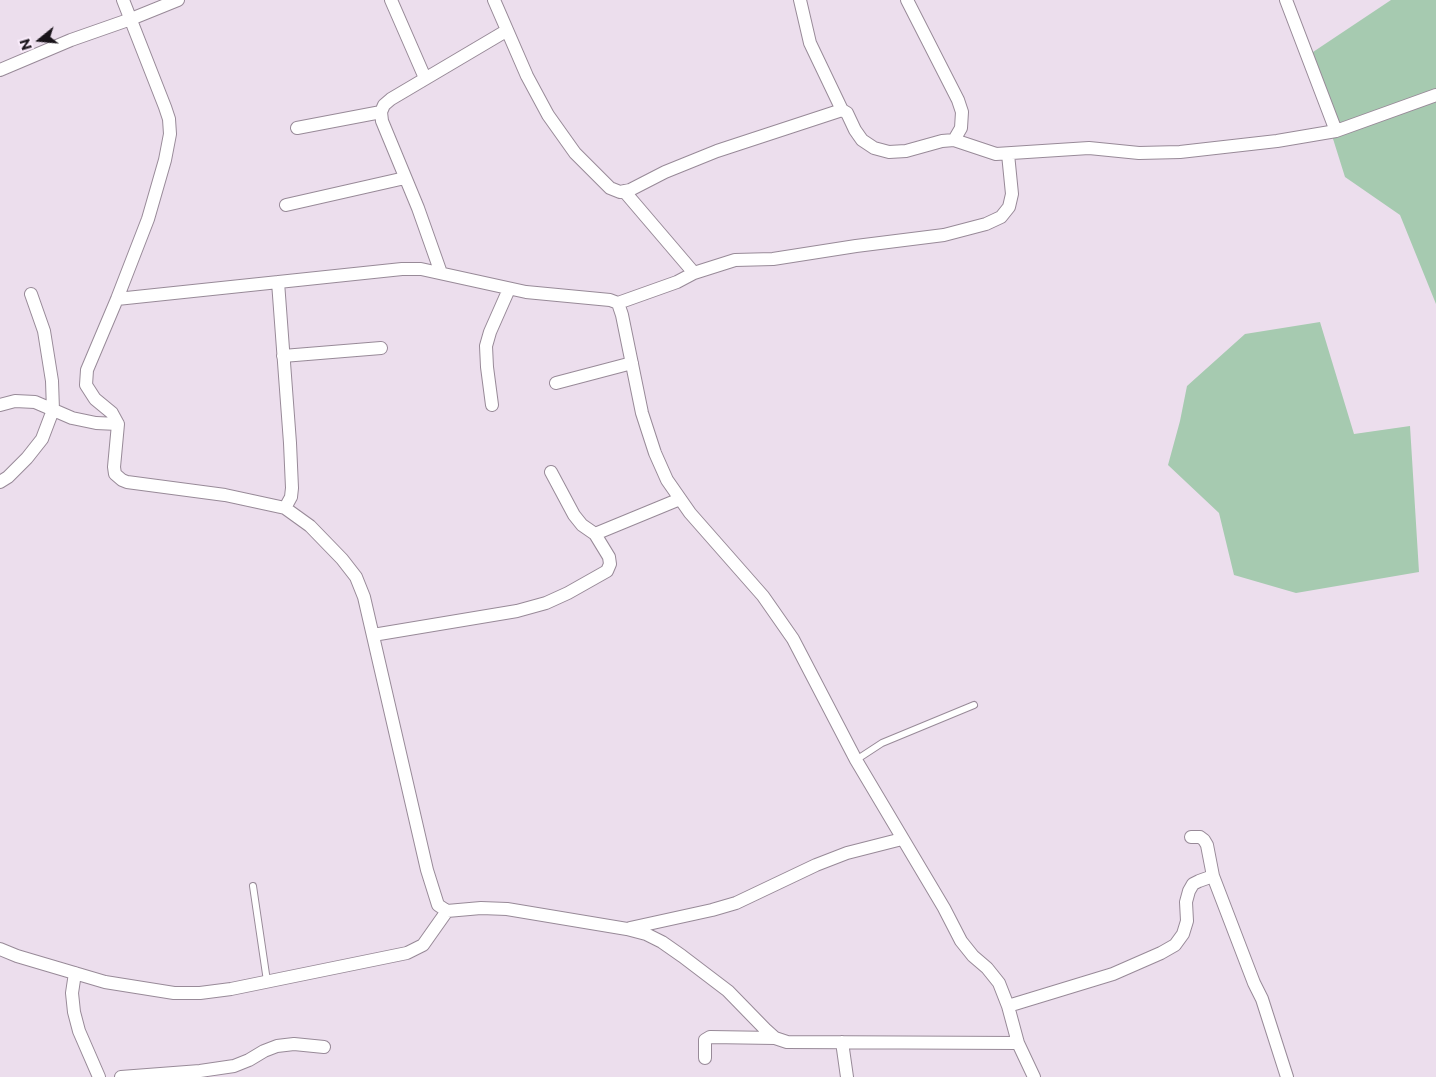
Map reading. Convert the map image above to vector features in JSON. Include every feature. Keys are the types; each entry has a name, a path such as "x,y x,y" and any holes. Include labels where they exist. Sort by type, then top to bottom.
{"street":[{"path":"123,0 165,107 169,119 170,134 165,160 148,219 87,370 86,385 95,399 112,413 118,424 115,474 127,482 225,495 286,508 310,526 356,577 364,597 427,870 438,905 447,911 481,908 507,909 627,929 646,934 662,942 728,991 775,1038"},
{"path":"0,70 72,40 178,0"},
{"path":"392,0 425,78"},
{"path":"494,0 527,76 548,115 575,153 610,188 620,192 717,151 842,110"},
{"path":"800,0 810,42 842,110 847,113 862,140 874,148 889,152 906,151 942,140 954,140 996,154 1090,148 1139,153 1180,152 1336,132 1436,95"},
{"path":"907,0 960,106 963,121 954,140"},
{"path":"1286,0 1336,132"},
{"path":"442,273 382,121 381,112 384,105 391,99 506,31"},
{"path":"297,128 381,112"},
{"path":"117,299 402,269 421,269 526,292 610,300 618,303 677,282 694,272 735,260 773,259 944,235 986,224 1000,217 1009,207 1012,194 1008,154"},
{"path":"286,206 405,178"},
{"path":"624,191 694,272"},
{"path":"278,282 292,488 291,497 286,508"},
{"path":"492,405 486,346 490,332 509,289"},
{"path":"0,482 27,458 42,439 53,410 52,381 44,332 31,294"},
{"path":"618,303 642,413 655,453 667,480 680,500 763,596 793,639 856,760 944,908 961,941 999,983 1008,1006 1018,1044 1034,1077"},
{"path":"283,356 381,348"},
{"path":"556,383 632,363"},
{"path":"0,405 15,401 34,402 72,418 96,423 118,424"},
{"path":"373,635 517,611 546,603 568,594 607,571 610,564 609,557 595,534 582,525 574,515 551,472"},
{"path":"595,534 680,500"},
{"path":"1191,837 1204,840 1214,876 1254,983 1262,999 1287,1077"},
{"path":"627,929 736,903 847,853 902,839"},
{"path":"1008,1006 1114,974 1161,953 1175,944 1183,934 1186,921 1186,902 1189,890 1193,884 1214,876"},
{"path":"0,949 17,956 105,982 174,993 200,993 267,982 407,953 416,950 429,939 447,911"},
{"path":"76,973 72,993 74,1012 79,1031 99,1077"},
{"path":"705,1058 705,1040 710,1037 775,1038 787,1042 1018,1044"},
{"path":"842,1042 847,1077"},
{"path":"121,1077 234,1066 249,1060 264,1050 277,1046 294,1044 324,1047"}],"lane":[{"path":"856,760 882,743 974,705"},
{"path":"253,886 267,982"}],"green space":[{"path":"1391,0 1436,0 1436,304 1400,215 1345,177 1307,56"},
{"path":"1320,322 1354,434 1410,426 1419,572 1296,593 1234,575 1219,513 1168,465 1187,386 1245,334"}]}
